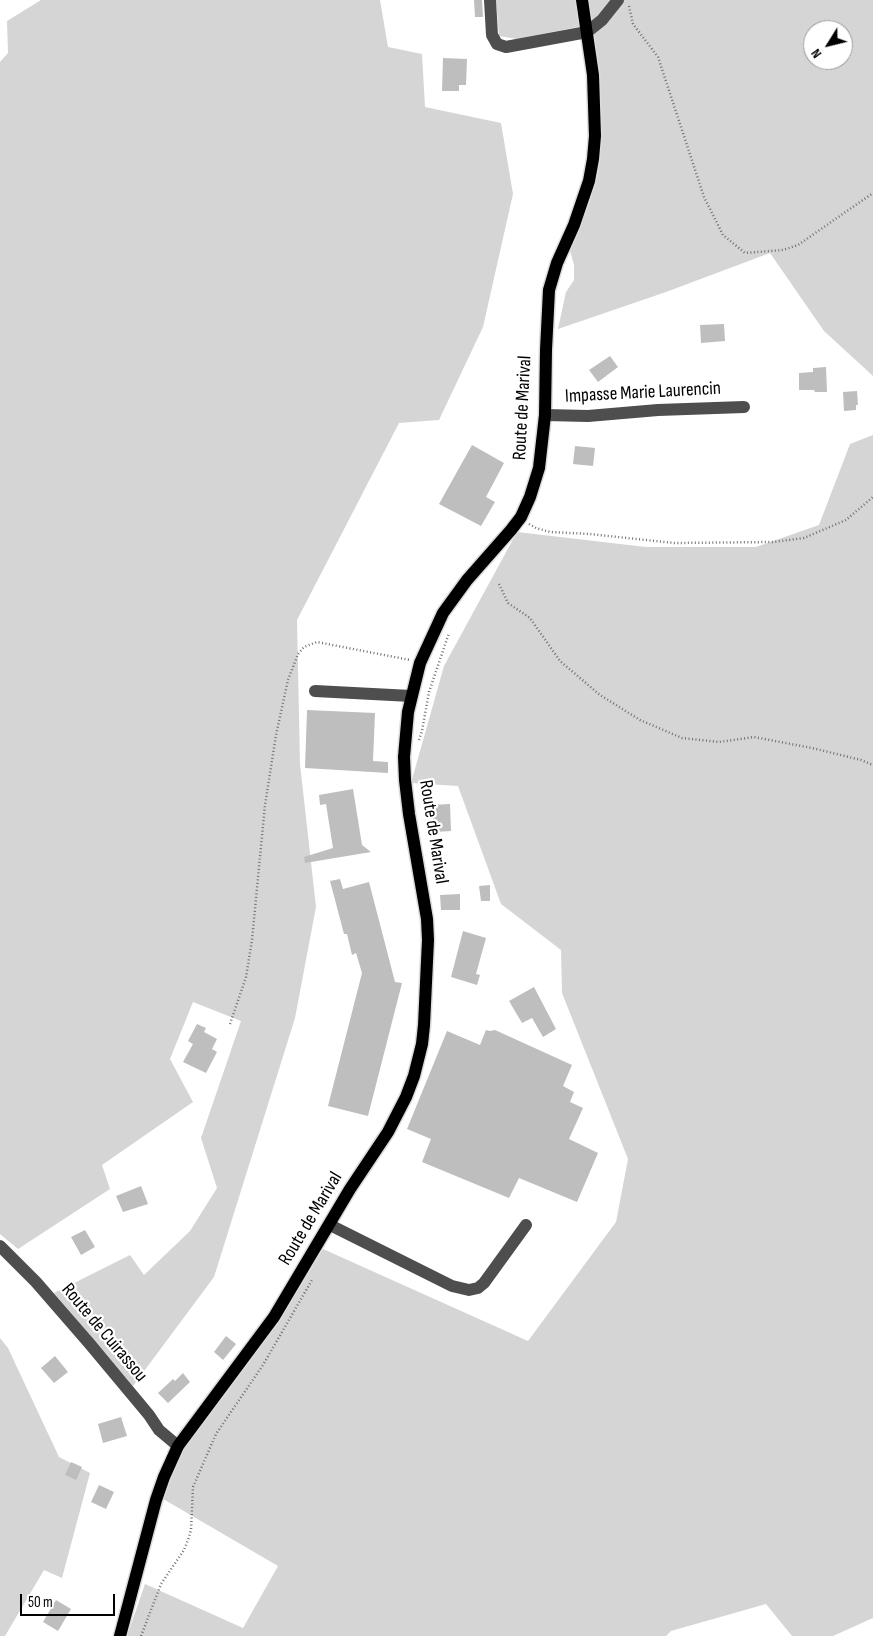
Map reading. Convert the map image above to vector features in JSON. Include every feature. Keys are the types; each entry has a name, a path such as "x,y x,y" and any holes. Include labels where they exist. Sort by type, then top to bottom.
{"main road":[{"name":"Route de Marival","path":"120,1636 156,1500 167,1468 178,1446 266,1329 397,1116 414,1076 422,1044 426,1004 428,926 409,814 404,757 407,720 420,663 443,613 467,580 521,517 530,497 539,468 545,415 549,290 557,263 574,226 590,181 594,159 594,99 582,0"}],"street":[{"path":"490,0 492,35 497,44 506,47 587,32 602,20 618,0"},
{"name":"Impasse Marie Laurencin","path":"545,415 588,416 658,410 744,407"},
{"path":"315,691 412,696"},
{"path":"330,1225 452,1286 469,1290 478,1288 484,1283 526,1224"},
{"name":"Route de Cuirassou","path":"0,1246 36,1282 89,1343 149,1415 159,1430 178,1446"}],"path":[{"path":"627,0 633,24 658,57 704,197 723,235 745,253 783,250 798,245 873,193"},
{"path":"521,517 536,528 550,532 590,534 674,543 773,542 804,538 846,520 873,497"},
{"path":"499,584 508,603 530,618 560,661 600,695 640,720 682,738 719,742 754,737 812,748 861,760 873,765"},
{"path":"230,1024 246,977 252,940 265,805 276,735 288,680 298,654 304,647 317,642 420,663"}],"shaded area":[{"path":"41,0 380,0 388,47 422,54 425,107 501,123 513,194 483,327 439,420 399,423 297,620 300,764 316,907 295,1018 214,1277 133,1386 54,1293 130,1255 144,1275 190,1231 217,1188 201,1138 241,1021 193,1002 170,1059 193,1102 102,1165 110,1189 18,1249 0,1234 0,62 8,53 7,21"},
{"path":"496,0 873,0 873,376 824,331 770,253 666,292 558,329 566,292 574,280 574,265 570,251 590,201 598,174 601,128 599,88 588,25 517,39 499,36"},
{"path":"873,435 873,1618 833,1636 792,1636 766,1604 671,1631 666,1636 127,1636 145,1584 243,1628 278,1566 158,1496 163,1474 280,1319 323,1249 528,1341 616,1222 628,1159 562,993 561,950 501,904 458,786 411,783 444,666 517,532 646,547 756,547 819,525 850,444"},
{"path":"0,1338 8,1348 59,1457 90,1473 62,1578 44,1570 5,1636 0,1636"}],"building":[{"path":"474,0 482,0 483,17 475,17"},
{"path":"443,58 467,59 466,85 459,85 459,91 442,91"},
{"path":"724,324 725,341 701,343 700,325"},
{"path":"610,356 618,367 598,382 589,370"},
{"path":"826,367 827,392 799,390 799,373 813,372 813,368"},
{"path":"857,391 858,405 856,405 856,410 844,411 843,392"},
{"path":"472,445 504,463 486,497 495,502 481,526 439,504"},
{"path":"575,446 595,448 593,466 573,464"},
{"path":"307,710 375,713 373,761 388,762 388,773 305,768"},
{"path":"353,789 362,845 371,852 305,863 304,857 333,848 326,804 320,805 319,795"},
{"path":"450,804 451,831 434,832 432,805"},
{"path":"340,879 343,889 369,882 395,982 402,983 368,1116 328,1106 362,973 356,953 352,955 347,934 344,934 330,881"},
{"path":"490,885 490,901 481,901 479,886"},
{"path":"460,894 460,910 441,910 440,895"},
{"path":"463,931 486,938 476,974 480,975 477,985 451,977"},
{"path":"534,987 556,1029 543,1037 532,1018 522,1023 509,1001"},
{"path":"197,1024 206,1028 204,1032 217,1039 212,1049 217,1052 206,1073 183,1062 193,1044 188,1041"},
{"path":"486,1030 495,1030 572,1065 563,1086 574,1092 570,1102 583,1108 569,1139 598,1153 577,1202 519,1178 509,1198 422,1162 431,1139 407,1129 447,1031 480,1045"},
{"path":"141,1186 148,1204 123,1212 116,1196"},
{"path":"85,1230 95,1247 81,1255 71,1237"},
{"path":"226,1336 236,1344 223,1360 214,1352"},
{"path":"55,1356 68,1372 54,1383 41,1368"},
{"path":"183,1373 190,1382 168,1403 158,1393 173,1379 175,1381"},
{"path":"121,1417 127,1436 103,1443 98,1424"},
{"path":"71,1462 82,1467 76,1480 65,1475"},
{"path":"99,1485 114,1492 106,1509 91,1502"},
{"path":"56,1600 71,1609 58,1631 43,1622"}]}
